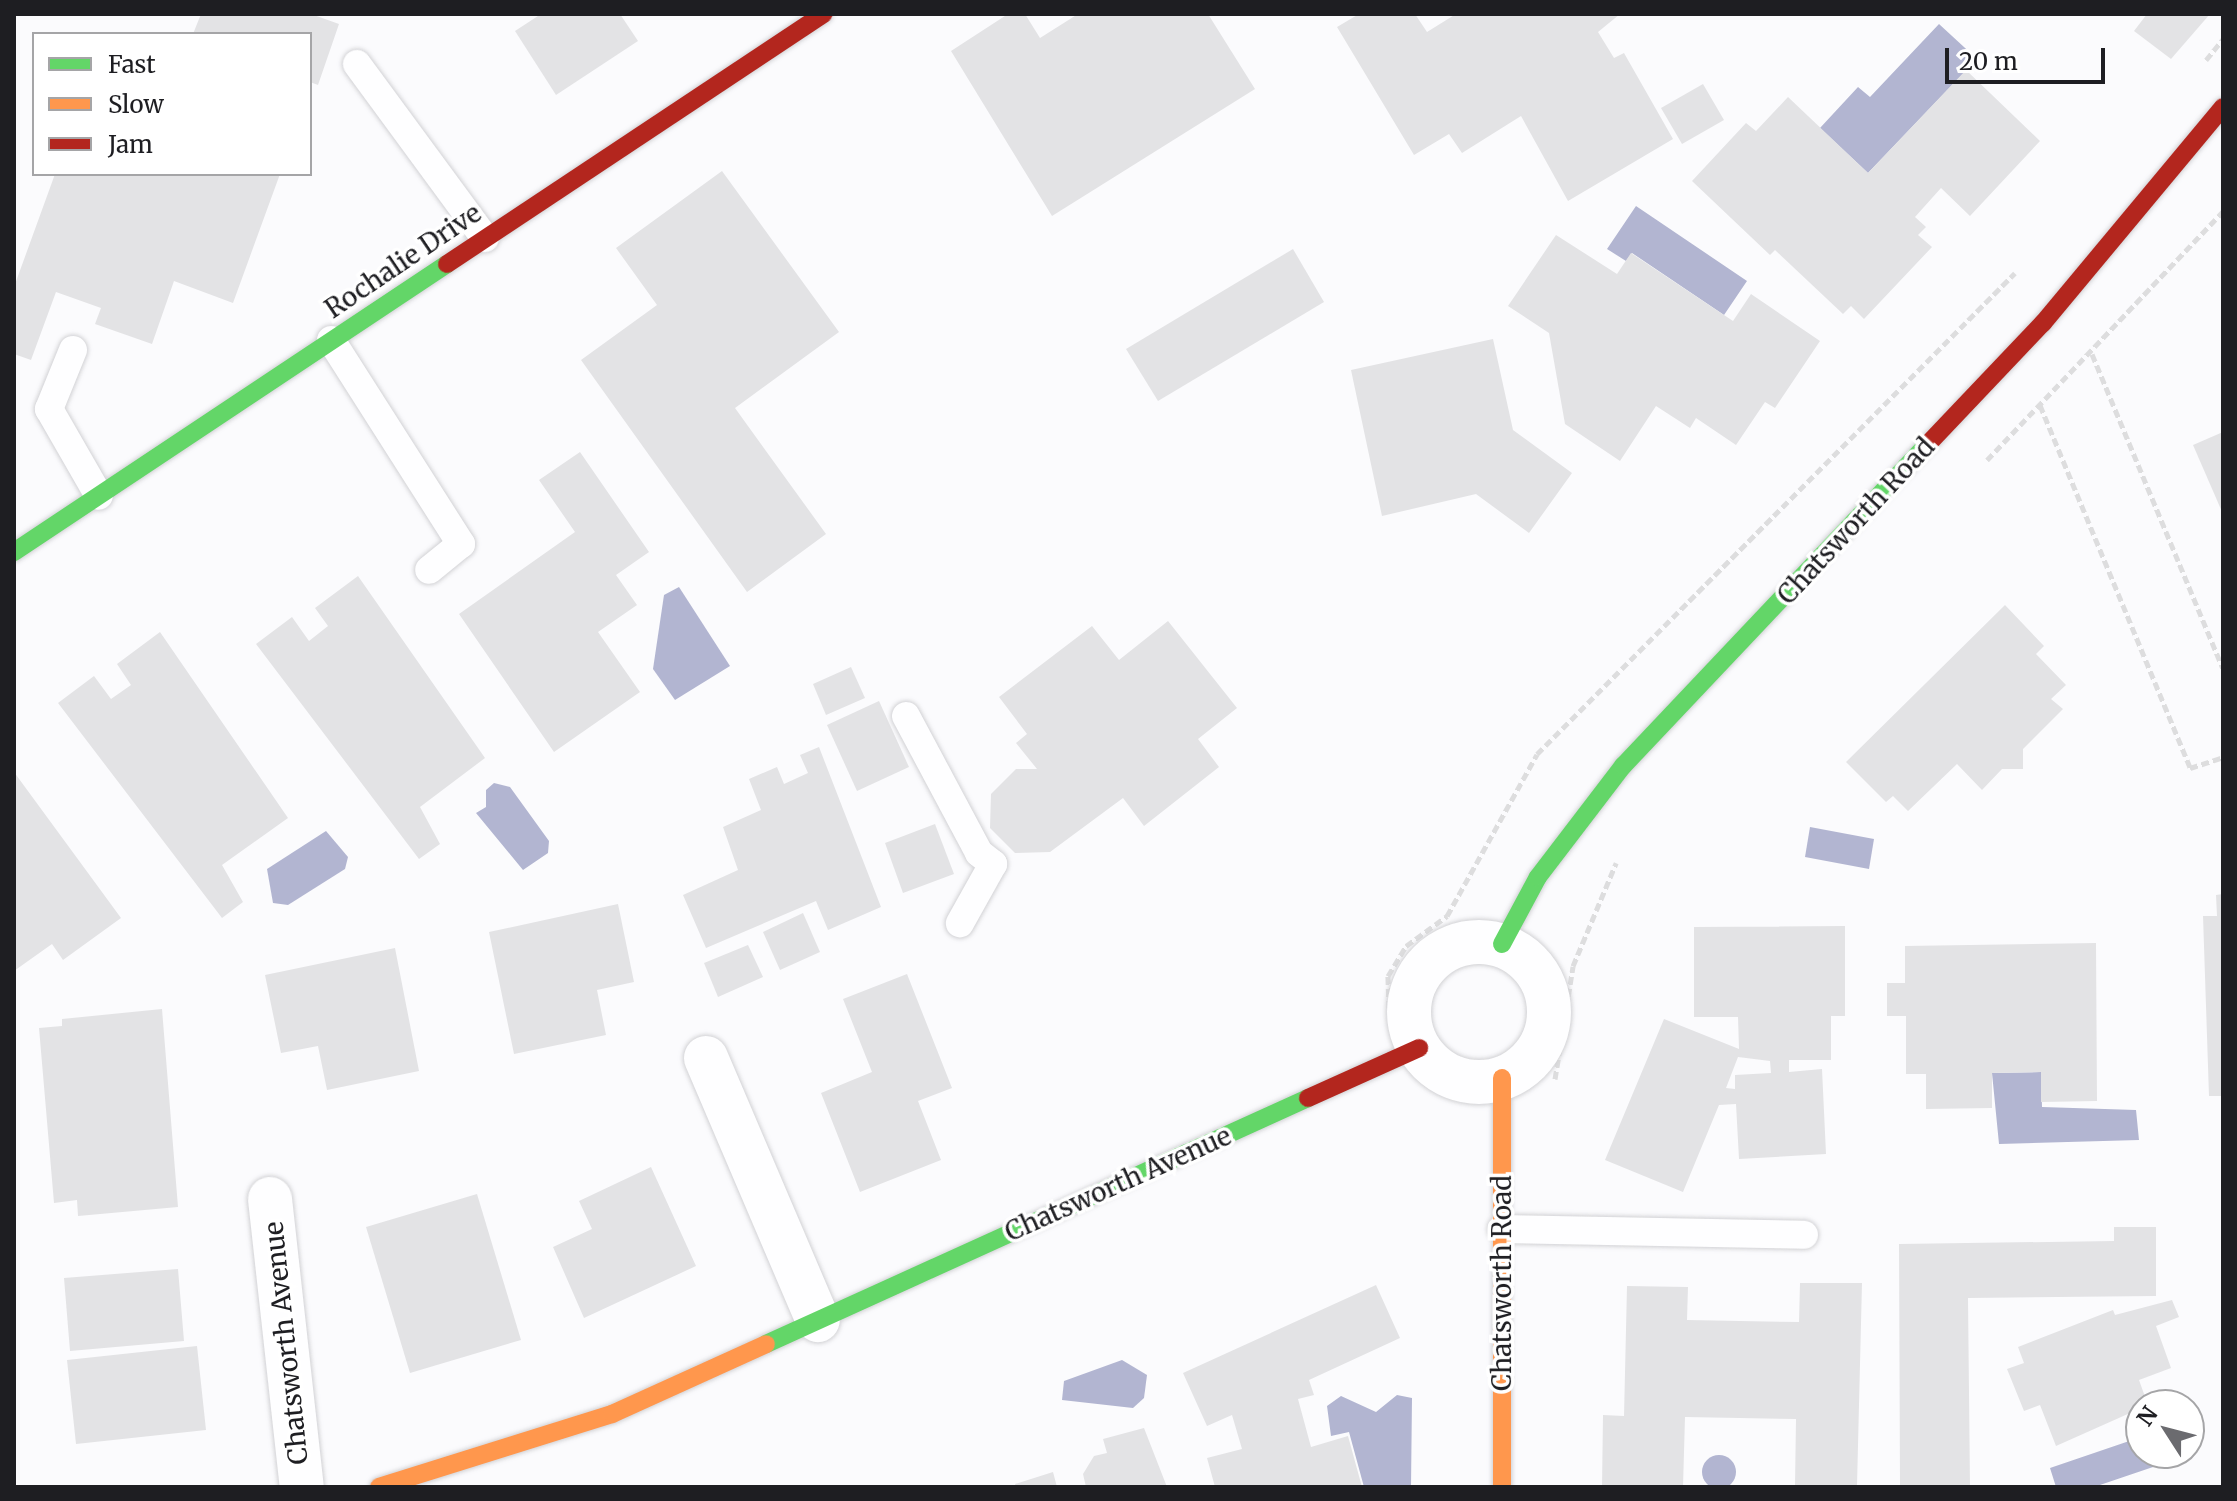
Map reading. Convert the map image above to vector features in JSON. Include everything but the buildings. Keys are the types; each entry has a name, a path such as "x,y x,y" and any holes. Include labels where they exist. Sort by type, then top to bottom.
{"street":[{"name":"Rochalie Drive","path":"14,552 823,14"},
{"name":"Chatsworth Road","path":"1502,944 1538,877 1623,766 2015,353 2223,107"},
{"path":"1502,944 1540,976 1549,1010 1538,1052 1502,1078 1457,1079 1404,1035 1419,974 1455,945 1502,944"},
{"name":"Chatsworth Avenue","path":"379,1487 612,1414 818,1320 1404,1035"},
{"path":"706,1058 818,1320"},
{"name":"Chatsworth Road","path":"1502,1078 1502,1487"},
{"name":"Chatsworth Avenue","path":"270,1199 302,1487"}],"lane":[{"path":"357,64 485,238"},
{"path":"331,340 461,544 429,570"},
{"path":"73,350 49,409 99,496"},
{"path":"906,716 979,853 993,864 960,923"},
{"path":"1502,1229 1804,1235"}],"path":[{"path":"2196,72 2223,39"},
{"path":"1977,471 2092,354 2223,211"},
{"path":"1404,1035 1388,976 1406,946 1447,916 1537,754 2027,260"},
{"path":"2068,293 2223,668"},
{"path":"2015,353 2041,407 2190,768 2223,757"},
{"path":"1553,1092 1573,966 1622,851"}],"water":[{"path":"1939,24 1977,59 1868,173 1820,128 1858,87 1870,97"},
{"path":"1636,206 1747,281 1724,315 1632,253 1626,261 1607,249"},
{"path":"679,587 730,666 675,700 653,669 664,595"},
{"path":"494,783 510,787 549,841 548,853 523,870 476,813 486,807 486,790"},
{"path":"1810,827 1874,839 1869,869 1805,857"},
{"path":"326,831 348,857 345,869 288,905 273,903 267,869"},
{"path":"2041,1072 2042,1107 2136,1110 2139,1140 1999,1144 1992,1073"},
{"path":"1122,1360 1147,1375 1144,1398 1133,1408 1062,1400 1064,1381"},
{"path":"1397,1395 1412,1398 1411,1487 1364,1487 1349,1432 1331,1436 1327,1406 1341,1396 1376,1412"},
{"path":"2125,1442 2125,1469 2147,1469 2094,1487 2056,1487 2050,1468"},
{"path":"1719,1455 1731,1460 1736,1472 1731,1484 1719,1489 1707,1484 1702,1472 1707,1460"}],"traffic: fast":[{"path":"14,552 447,264"},
{"path":"1502,944 1538,877 1623,766 1928,444"},
{"path":"766,1344 1308,1098"}],"traffic: slow":[{"path":"1502,1078 1502,1487"},
{"path":"379,1487 612,1414 766,1344"}],"traffic: jam":[{"path":"447,264 823,14"},
{"path":"1928,444 2043,323 2223,107"},
{"path":"1308,1098 1419,1048"}]}
